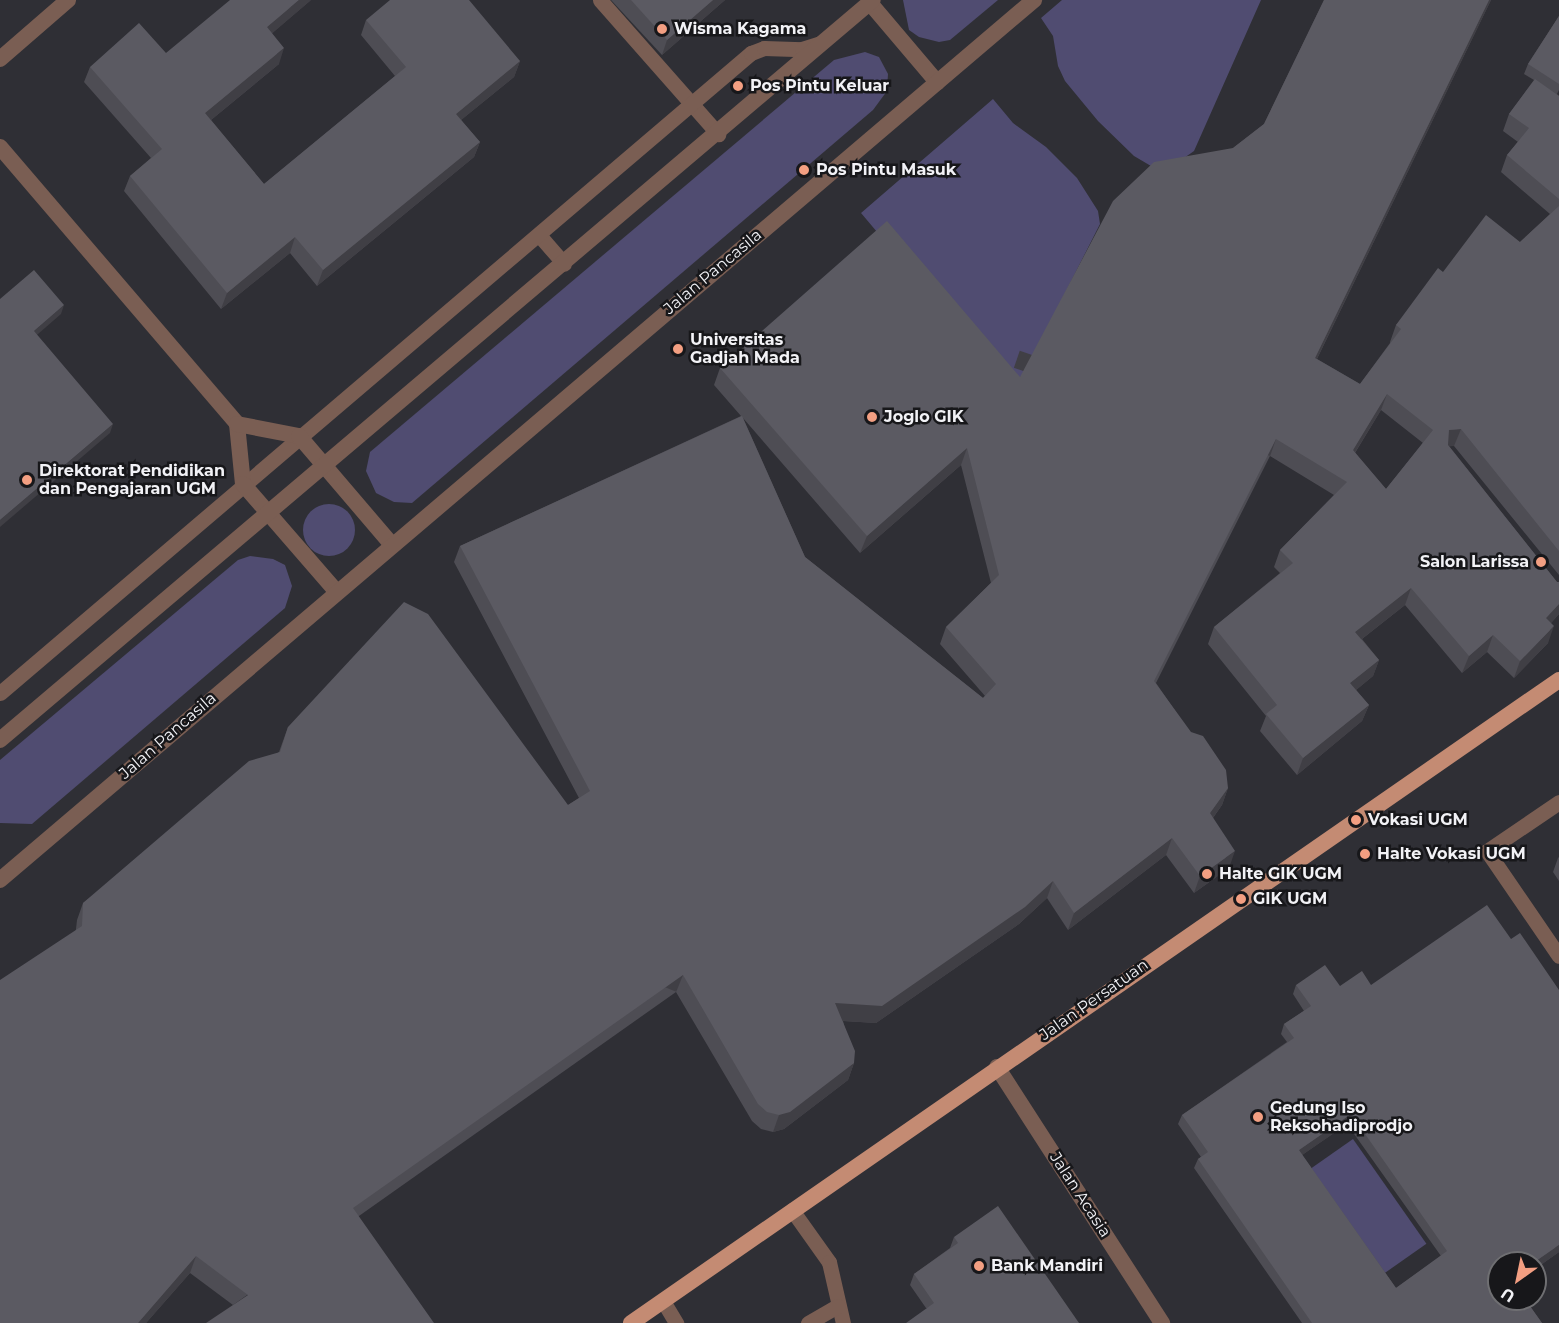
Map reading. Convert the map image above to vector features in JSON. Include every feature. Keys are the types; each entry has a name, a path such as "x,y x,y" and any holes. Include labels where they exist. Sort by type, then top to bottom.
{"main road":[{"name":"Jalan Persatuan","path":"631,1323 997,1067 1559,680"}],"street":[{"path":"0,59 68,0"},
{"name":"Jalan Pancasila","path":"0,879 1034,0"},
{"path":"0,740 267,512 718,134 871,2 937,82"},
{"path":"0,147 237,424 243,484 337,592"},
{"path":"237,424 299,436 392,544"},
{"name":"Jalan Acasia","path":"997,1067 1162,1323"}],"lane":[{"path":"600,0 718,134"},
{"path":"0,693 299,436 757,50 802,49 827,41"},
{"path":"539,234 564,264"},
{"path":"1559,802 1487,851 1559,956"},
{"path":"792,1210 829,1262 837,1306 843,1323"},
{"path":"663,1301 676,1323"},
{"path":"808,1323 837,1306"}],"shaded area":[{"path":"903,0 998,0 950,40 939,42 919,37 909,30"},
{"path":"1062,0 1261,0 1194,151 1167,170 1151,166 1134,156 1098,121 1065,81 1058,66 1053,36 1041,18"},
{"path":"865,52 879,57 888,74 887,91 873,110 412,503 394,502 376,493 366,471 370,452 834,60"},
{"path":"993,99 1013,123 1046,147 1077,178 1098,211 1100,224 1014,394 861,213"},
{"path":"329,504 339,506 347,512 353,520 355,530 353,540 347,548 339,554 329,556 319,554 311,548 305,540 303,530 305,520 311,512 319,506"},
{"path":"250,556 273,559 285,565 292,586 285,608 32,824 0,823 0,760 238,560"},
{"path":"1353,1139 1426,1244 1382,1275 1309,1170"}],"building":[{"path":"230,0 299,0 267,27 284,48 205,113 264,184 406,67 366,20 390,0 469,0 520,61 456,114 480,142 323,270 295,237 227,293 130,176 162,149 90,67 139,23 166,53"},
{"path":"631,0 713,0 667,40"},
{"path":"1324,0 1489,0 1315,358 1360,384 1401,329 1396,325 1438,268 1443,272 1486,215 1520,242 1559,206 1559,551 1461,429 1449,430 1448,445 1559,582 1559,604 1546,618 1554,626 1520,661 1493,635 1469,656 1411,588 1355,632 1379,660 1350,683 1369,705 1303,758 1266,714 1277,705 1214,627 1293,563 1280,550 1347,482 1276,439 1154,681 1191,732 1203,736 1226,770 1228,788 1210,813 1235,851 1200,876 1172,838 1074,913 1053,881 1025,907 882,1006 835,1003 855,1051 854,1063 790,1112 779,1115 767,1112 758,1104 683,975 353,1208 434,1323 206,1323 248,1295 196,1256 138,1323 0,1323 0,980 82,926 83,903 249,761 280,752 288,727 404,602 428,614 568,805 590,791 460,546 742,416 805,557 983,698 996,684 946,627 999,575 967,448 867,536 720,368 887,221 1020,377 1113,201 1154,162 1233,148 1264,124","holes":["1387,394 1433,430 1386,489 1353,450"]},
{"path":"1559,16 1559,84 1528,64"},
{"path":"1535,79 1559,96 1559,199 1507,155 1529,128 1509,114"},
{"path":"34,270 64,305 34,331 113,424 0,520 0,299"},
{"name":"Gedung Iso Reksohadiprodjo","path":"1487,905 1511,939 1520,933 1559,990 1559,1245 1547,1253 1547,1251 1487,1251 1487,1311 1534,1311 1542,1323 1312,1323 1198,1159 1208,1152 1182,1115 1294,1038 1284,1024 1311,1006 1296,985 1325,965 1340,986 1362,971 1371,985","holes":["1351,1114 1447,1251 1396,1288 1299,1150"]},
{"name":"Bank Mandiri","path":"998,1206 1079,1323 906,1323 934,1303 914,1274 958,1243 954,1237"}],"place":[{"name":"Wisma Kagama","path":"662,29"},
{"name":"Pos Pintu Keluar","path":"738,86"},
{"name":"Pos Pintu Masuk","path":"804,170"},
{"name":"Universitas Gadjah Mada","path":"678,349"},
{"name":"Joglo GIK","path":"872,417"},
{"name":"Direktorat Pendidikan dan Pengajaran UGM","path":"27,480"},
{"name":"Salon Larissa","path":"1541,562"},
{"name":"Vokasi UGM","path":"1356,820"},
{"name":"Halte Vokasi UGM","path":"1365,854"},
{"name":"Halte GIK UGM","path":"1207,874"},
{"name":"GIK UGM","path":"1241,899"},
{"name":"Gedung Iso Reksohadiprodjo","path":"1258,1117"},
{"name":"Bank Mandiri","path":"979,1266"}]}
